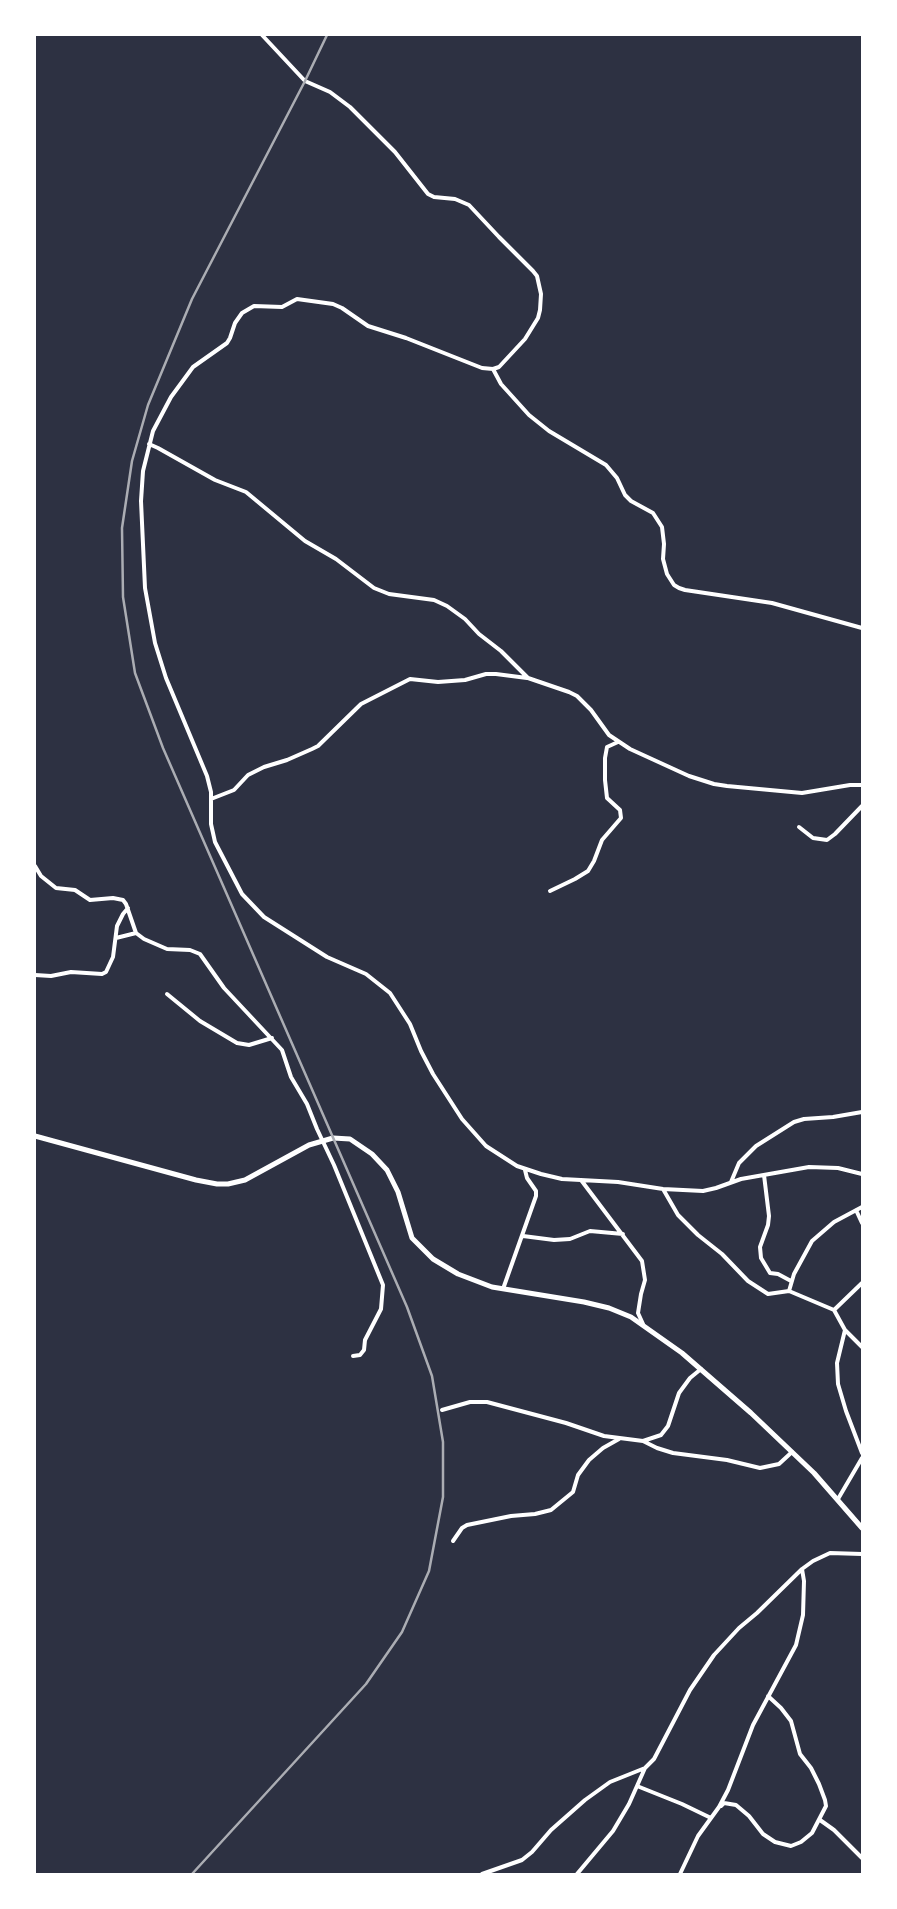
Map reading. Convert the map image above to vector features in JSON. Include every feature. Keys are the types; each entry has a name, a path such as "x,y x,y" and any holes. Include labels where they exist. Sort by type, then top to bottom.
{"street":[{"path":"262,35 305,81 330,92 350,107 398,156 428,194 434,197 455,199 469,205 533,271 537,276 541,294 538,318 525,339 499,367 493,369 476,366 406,338 368,326 333,304 296,299 282,307 254,306 238,317 227,343 201,361 185,377 163,411 149,444 143,478 142,545 145,588 154,643 175,700 207,776 211,799 211,824 215,842 247,900 271,921 328,957 366,974 382,986 407,1018 433,1074 462,1118 486,1146 525,1170 562,1179 618,1182 663,1189 703,1191 731,1182 809,1166 838,1168 862,1174"},
{"path":"493,369 501,384 529,416 548,431 606,466 617,478 625,495 631,501 653,514 662,527 663,558 667,574 674,585 679,588 772,603 862,628"},
{"path":"149,444 215,480 246,492 286,523 304,541 336,558 374,588 389,594 434,600 447,606 465,619 528,678"},
{"path":"211,799 234,790 248,775 264,767 287,760 318,746 361,704 410,679 438,682 465,680 486,674 528,678 578,696 609,735 618,742 689,776 714,784 802,793 850,785 862,785"},
{"path":"550,891 588,871 602,840 621,818 620,810 607,798 605,780 607,747 618,742"},
{"path":"799,826 813,838 827,840 862,806"},
{"path":"35,866 41,876 56,888 75,890 90,900 120,898 128,908 136,933 144,939 161,947 190,950 200,954 224,988 272,1038 284,1054 291,1077 307,1104 334,1165 383,1286 381,1309 365,1340 364,1350 360,1355 353,1356"},
{"path":"35,975 51,976 71,972 102,974 110,966 120,918 128,908"},
{"path":"116,938 136,933"},
{"path":"167,994 200,1021 237,1042 249,1045 272,1038"},
{"path":"731,1182 740,1162 756,1146 794,1122 804,1119 862,1112"},
{"path":"35,1136 217,1184 228,1184 245,1180 300,1148 322,1140 334,1138 350,1139 372,1154 387,1170 398,1192 412,1238 433,1259 458,1274 503,1289 598,1306 625,1314 701,1369 751,1413 838,1499 862,1528"},
{"path":"503,1289 536,1196 536,1191 525,1170"},
{"path":"764,1176 768,1195 769,1216 768,1225 760,1247 761,1258 770,1273 778,1274 791,1281"},
{"path":"581,1180 642,1261 645,1274 638,1313 644,1326"},
{"path":"663,1189 671,1205 686,1224 722,1254 748,1280 768,1294 789,1291 834,1310 845,1330 862,1347"},
{"path":"789,1291 791,1281 806,1248 812,1240 834,1222 862,1207"},
{"path":"856,1210 862,1223"},
{"path":"523,1236 554,1240 570,1239 590,1231 623,1234"},
{"path":"834,1310 862,1282"},
{"path":"845,1330 837,1363 838,1384 862,1453"},
{"path":"643,1441 661,1435 668,1426 679,1393 690,1378 701,1369"},
{"path":"442,1410 470,1402 501,1404 604,1436 643,1441 673,1453 727,1460 760,1468 780,1464 792,1452"},
{"path":"453,1541 462,1528 467,1525 551,1510 573,1492 578,1475 590,1460 603,1448 619,1439"},
{"path":"838,1499 862,1458"},
{"path":"578,1874 613,1831 645,1768 654,1759 690,1690 709,1660 739,1628 802,1569 830,1553 862,1554"},
{"path":"680,1874 698,1836 719,1807 728,1790 753,1725 790,1658 799,1636 803,1599 802,1569"},
{"path":"719,1807 724,1803 736,1805 749,1816 762,1834 775,1842 791,1846 801,1842 812,1832 820,1820 826,1806 819,1784 811,1768 800,1754 791,1721 768,1696"},
{"path":"482,1874 522,1860 585,1800 610,1782 645,1768"},
{"path":"637,1786 711,1818"},
{"path":"820,1820 834,1830 862,1858"}],"railway":[{"path":"192,1874 366,1684 402,1632 429,1571 443,1497 443,1442 432,1376 407,1307 163,748 135,673 123,597 122,528 132,461 148,405 192,299 327,35"}]}
